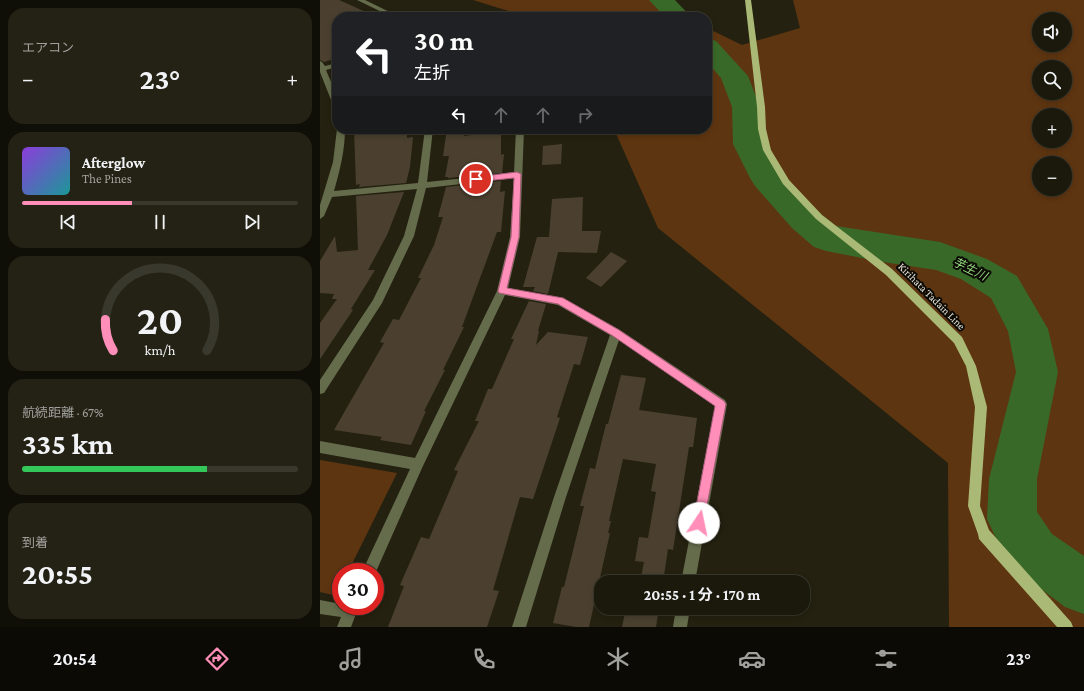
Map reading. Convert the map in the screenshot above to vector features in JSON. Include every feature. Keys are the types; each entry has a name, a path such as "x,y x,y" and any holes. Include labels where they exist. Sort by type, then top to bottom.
{"main road":[{"name":"Kirihata Tadain Line","path":"748,0 761,107 762,129 766,150 786,182 820,217 889,272 958,340 972,366 981,407 974,506 984,534 1066,627"}],"street":[{"path":"360,0 386,12"},
{"path":"332,66 321,68 332,93"},
{"path":"320,216 328,194 341,138 341,134"},
{"path":"320,389 377,304 410,236 422,186 428,134"},
{"path":"373,563 418,464 502,291 515,237 520,134"},
{"path":"328,194 422,186 517,174"},
{"path":"502,291 560,301 616,333 721,404 689,575"},
{"path":"519,627 560,497 616,333"},
{"path":"320,447 418,464"},
{"path":"320,607 332,608"},
{"path":"344,627 349,615"},
{"path":"680,627 682,615"}],"shaded area":[{"path":"473,0 650,0 675,12 512,12"},
{"path":"793,0 1084,0 1084,627 949,627 948,463 658,228 616,134 712,134 712,30 742,45 800,28"},
{"path":"320,460 397,473 352,563 332,563 332,595 320,592"}],"building":[{"path":"320,0 339,0 366,12 332,12 332,60 324,62 320,60"},
{"path":"354,134 407,134 407,138 413,137 410,167 406,183 359,187 360,184 356,185"},
{"path":"446,134 464,134 464,136 501,134 501,155 504,154 502,173 448,178 445,177 449,156 443,156"},
{"path":"562,144 561,164 542,165 543,146"},
{"path":"501,181 500,192 505,191 501,232 497,232 462,327 464,327 443,370 445,370 424,411 426,411 411,445 380,440 382,437 334,430 384,343 380,342 393,319 399,320 421,278 418,278 434,245 443,217 438,217 446,187"},
{"path":"404,192 387,235 368,270 375,270 351,309 353,310 320,359 320,323 337,299 332,299 334,294 320,293 320,261 335,236 337,252 358,250 356,196"},
{"path":"583,197 582,231 601,231 597,253 558,252 548,294 533,291 535,287 523,287 537,237 549,237 552,199"},
{"path":"611,252 627,261 601,287 586,278"},
{"path":"529,301 546,304 538,331 536,345 548,332 588,337 580,365 574,364 557,417 560,418 533,499 520,497 493,590 499,591 487,627 388,627 404,586 400,585 421,537 429,539 458,471 454,470 479,421 475,421 488,389 492,389 514,339 511,339"},
{"path":"621,375 646,378 639,410 697,418 693,447 689,447 673,550 668,549 664,575 641,575 644,562 635,561 639,537 648,538 656,492 651,491 656,464 623,459 609,521 611,521 608,533 610,533 601,575 594,575 594,605 589,627 576,627 553,623 562,587 564,587 584,506 580,506 590,468 595,469 606,424 608,424"},
{"path":"625,615 658,615 656,627 622,627"}],"waterway":[{"name":"芋生川","path":"661,0 674,12"},
{"name":"芋生川","path":"712,52 734,76 746,107 748,144 766,178 804,219 826,238 940,256 974,269 1004,287 1028,329 1037,372 1013,479 1012,519 1034,552 1084,588"}],"route":[{"path":"476,179 517,174 515,237 502,291 560,301 616,333 721,404 699,523"}]}
